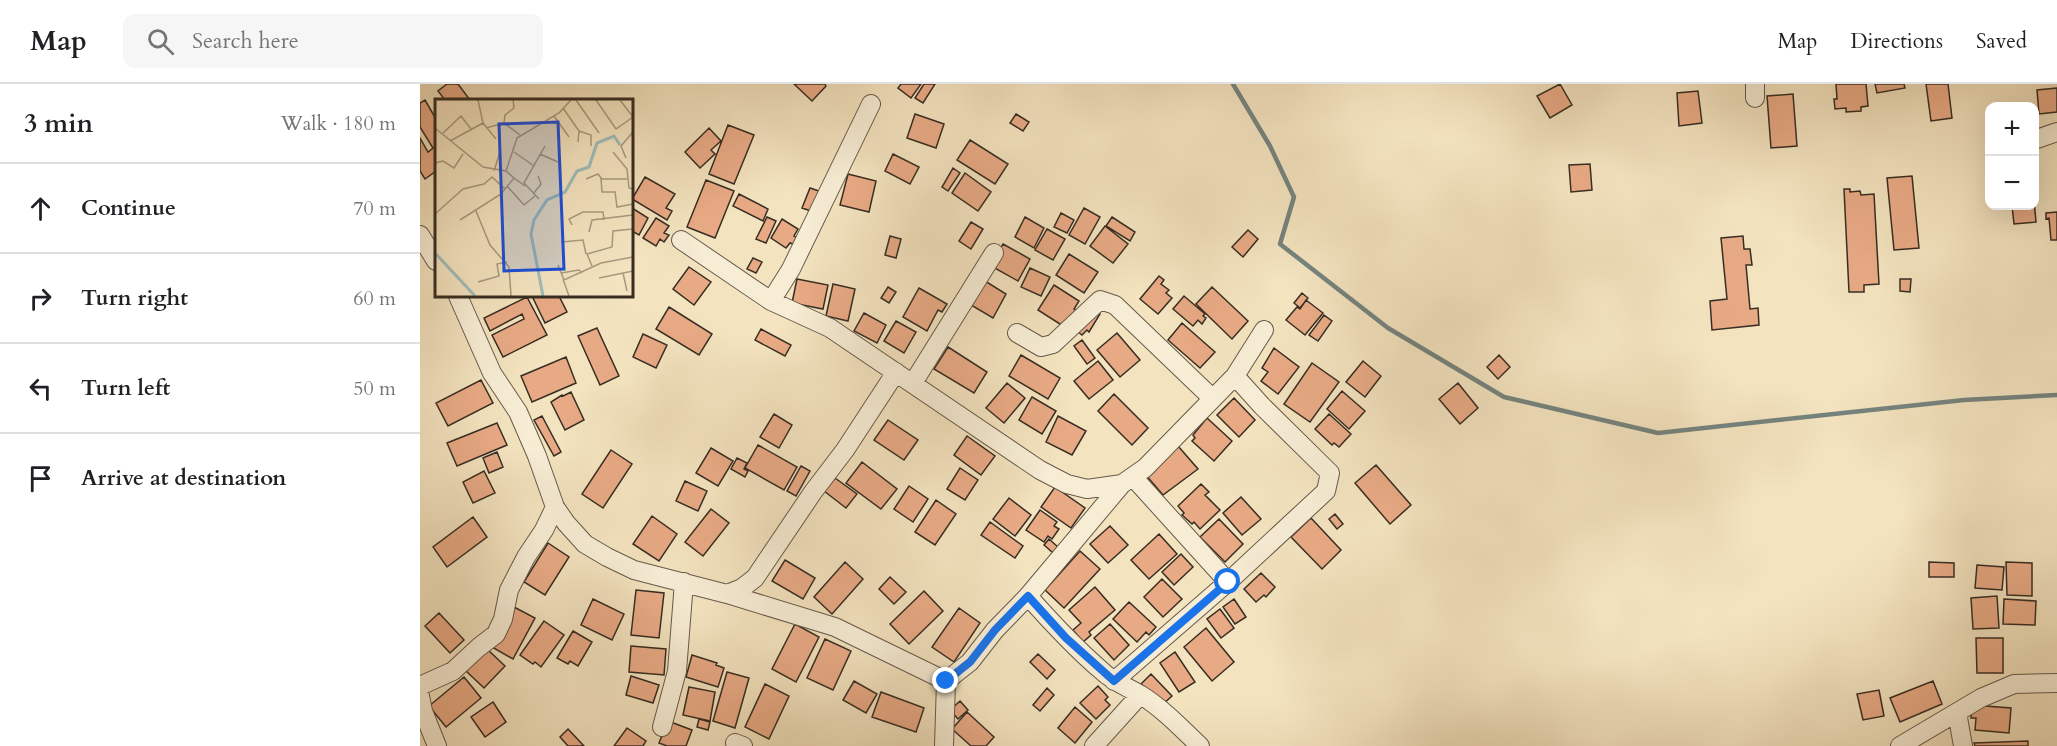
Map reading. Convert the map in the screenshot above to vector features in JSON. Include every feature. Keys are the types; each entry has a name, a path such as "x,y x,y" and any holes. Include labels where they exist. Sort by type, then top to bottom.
{"street":[{"path":"771,301 791,269 871,104"},
{"path":"2039,138 2057,132"},
{"path":"420,235 435,259"},
{"path":"681,240 771,301 830,328 1040,470 1066,484 1087,489 1128,480"},
{"path":"913,383 994,253"},
{"path":"458,297 492,373 518,412 555,507 585,544 634,570 727,594 835,627 946,681"},
{"path":"1017,333 1041,347 1053,344 1100,300 1114,305 1212,398"},
{"path":"944,746 946,681 970,662 995,630 1028,596 1128,480 1145,468 1235,376 1264,330"},
{"path":"727,594 742,588 755,578 813,492 845,450 896,372"},
{"path":"1114,681 1228,582 1326,491 1330,473 1235,376"},
{"path":"1128,480 1228,582"},
{"path":"420,686 453,671 496,634 503,619 509,590 555,507"},
{"path":"662,728 677,671 684,582"},
{"path":"1028,596 1066,638 1114,681 1140,695 1174,721 1200,746"},
{"path":"1900,746 1981,698 2014,684 2057,683"},
{"path":"1094,746 1140,695"},
{"path":"420,696 423,711 437,746"},
{"path":"1957,712 1963,746"}],"building":[{"path":"447,84 458,84 469,99 444,99 438,91"},
{"path":"794,84 825,84 826,86 812,101"},
{"path":"901,84 921,84 911,98 898,88"},
{"path":"924,84 935,84 923,103 915,98"},
{"path":"1560,84 1572,105 1550,118 1537,96"},
{"path":"1836,84 1866,84 1868,106 1861,107 1861,111 1846,112 1846,108 1835,109"},
{"path":"1875,84 1904,84 1905,88 1877,93"},
{"path":"1926,84 1948,84 1952,118 1931,121"},
{"path":"2057,88 2057,112 2039,114 2037,90"},
{"path":"1698,91 1702,123 1679,126 1677,93"},
{"path":"1793,94 1797,146 1771,148 1767,96"},
{"path":"425,100 435,117 435,172 425,179 420,171 420,138 428,152 433,148 420,127 420,103"},
{"path":"915,114 944,124 936,148 907,138"},
{"path":"1016,114 1029,122 1023,131 1010,123"},
{"path":"728,125 754,135 734,184 709,174"},
{"path":"709,128 721,141 711,150 715,154 700,168 685,152"},
{"path":"970,140 1008,164 995,184 957,160"},
{"path":"893,154 919,167 910,184 885,171"},
{"path":"1590,164 1592,190 1571,192 1569,165"},
{"path":"953,168 960,173 948,191 942,187"},
{"path":"965,173 991,192 978,211 952,193"},
{"path":"848,174 876,181 869,212 840,205"},
{"path":"1912,176 1919,248 1894,250 1887,178"},
{"path":"645,177 675,194 666,208 672,211 667,220 633,200"},
{"path":"706,180 734,191 715,238 687,227"},
{"path":"810,188 819,191 811,211 802,208"},
{"path":"1844,189 1850,189 1850,192 1860,191 1861,195 1874,194 1879,284 1864,285 1864,292 1849,292"},
{"path":"739,194 768,209 763,221 733,206"},
{"path":"1084,208 1100,217 1085,244 1069,235"},
{"path":"633,209 648,218 639,235 633,232"},
{"path":"2012,210 2035,210 2036,222 2014,224"},
{"path":"2057,212 2057,240 2051,240 2049,218 2046,219 2046,213"},
{"path":"1061,213 1074,220 1067,233 1054,227"},
{"path":"767,217 776,221 766,243 756,239"},
{"path":"1025,217 1044,228 1034,248 1015,237"},
{"path":"1112,217 1135,232 1130,241 1106,226"},
{"path":"656,218 669,226 664,233 669,235 664,242 660,239 656,246 643,238"},
{"path":"782,219 798,229 794,236 797,238 786,248 771,238"},
{"path":"971,222 983,229 971,249 959,241"},
{"path":"1105,226 1128,244 1113,263 1090,246"},
{"path":"1047,229 1065,239 1053,260 1035,250"},
{"path":"1248,230 1258,239 1243,257 1232,247"},
{"path":"890,236 901,239 896,258 885,255"},
{"path":"1743,236 1744,249 1750,249 1752,265 1746,265 1750,309 1758,308 1759,325 1712,330 1710,301 1727,299 1721,238"},
{"path":"1003,244 1030,259 1018,281 991,266"},
{"path":"1069,254 1098,272 1084,293 1056,275"},
{"path":"753,258 762,262 756,273 747,269"},
{"path":"689,267 711,282 694,305 673,289"},
{"path":"1030,268 1050,277 1041,296 1021,287"},
{"path":"1159,276 1164,280 1161,284 1169,290 1166,293 1172,298 1158,314 1140,299"},
{"path":"797,279 828,285 823,309 792,303"},
{"path":"1900,279 1911,279 1910,292 1900,291"},
{"path":"985,281 1006,294 993,318 971,305"},
{"path":"833,284 855,289 848,321 826,316"},
{"path":"1054,285 1079,301 1074,309 1079,312 1063,326 1038,310"},
{"path":"888,287 896,292 889,303 881,298"},
{"path":"1212,287 1248,321 1232,339 1196,304"},
{"path":"919,288 947,304 942,312 938,310 927,331 903,317"},
{"path":"1302,293 1308,298 1300,308 1294,303"},
{"path":"1184,296 1205,314 1203,316 1206,318 1202,324 1198,320 1193,326 1173,309"},
{"path":"527,297 547,335 503,357 492,335 524,319 522,314 490,331 484,318"},
{"path":"532,297 560,297 567,312 545,323"},
{"path":"1306,300 1323,313 1305,335 1286,320 1297,307 1300,309"},
{"path":"669,307 712,334 699,355 656,329"},
{"path":"1095,310 1100,314 1089,332 1087,330 1082,335 1077,331"},
{"path":"864,313 886,325 877,343 854,331"},
{"path":"1324,315 1332,321 1318,341 1309,335"},
{"path":"896,321 916,332 904,353 884,341"},
{"path":"1182,323 1215,352 1200,368 1168,340"},
{"path":"597,328 619,376 600,385 578,336"},
{"path":"761,329 791,345 785,356 755,340"},
{"path":"1117,333 1140,360 1120,377 1097,350"},
{"path":"643,334 667,345 656,368 633,357"},
{"path":"1082,340 1095,358 1087,364 1074,346"},
{"path":"948,347 987,372 974,393 934,369"},
{"path":"1274,348 1299,367 1278,394 1261,381 1268,372 1262,368"},
{"path":"1021,355 1060,378 1048,399 1009,376"},
{"path":"1499,355 1510,367 1498,379 1487,367"},
{"path":"566,357 576,383 532,402 521,376"},
{"path":"1098,361 1113,380 1089,399 1074,381"},
{"path":"1363,361 1381,376 1365,397 1346,382"},
{"path":"1312,363 1339,382 1310,422 1284,404"},
{"path":"481,380 493,403 448,426 436,403"},
{"path":"1007,383 1025,398 1004,423 986,408"},
{"path":"1458,383 1478,408 1460,424 1439,399"},
{"path":"1342,391 1365,411 1349,429 1327,409"},
{"path":"571,392 584,420 565,430 551,402"},
{"path":"1114,394 1148,428 1132,445 1098,411"},
{"path":"1032,397 1056,411 1042,434 1019,420"},
{"path":"1234,398 1255,420 1239,437 1217,415"},
{"path":"774,414 792,425 779,448 760,437"},
{"path":"1329,414 1351,434 1339,447 1334,443 1332,445 1315,429"},
{"path":"542,416 561,452 554,456 534,420"},
{"path":"1058,416 1086,431 1072,455 1046,442"},
{"path":"1207,418 1232,441 1214,461 1192,441 1195,438 1193,435"},
{"path":"888,420 918,440 904,460 874,440"},
{"path":"497,423 507,445 457,466 447,443"},
{"path":"967,436 995,456 981,475 954,455"},
{"path":"758,445 797,467 784,490 745,468"},
{"path":"1178,446 1198,469 1163,495 1145,474"},
{"path":"711,448 733,461 718,486 696,473"},
{"path":"611,450 632,464 603,508 582,494"},
{"path":"497,452 503,467 489,473 483,458"},
{"path":"737,458 747,463 744,469 748,471 745,477 731,469"},
{"path":"862,462 897,489 881,509 846,483"},
{"path":"1376,465 1411,505 1390,524 1355,483"},
{"path":"801,466 810,471 796,496 787,491"},
{"path":"960,468 978,480 965,500 947,489"},
{"path":"484,471 495,493 473,503 463,482"},
{"path":"835,478 857,494 846,508 824,491"},
{"path":"685,481 707,491 698,511 676,501"},
{"path":"1201,484 1209,492 1205,495 1220,510 1200,529 1194,522 1192,524 1182,515 1184,513 1178,506"},
{"path":"909,486 928,499 913,522 894,509"},
{"path":"1055,487 1085,508 1071,528 1041,507"},
{"path":"1241,497 1261,519 1242,535 1223,513"},
{"path":"1009,498 1031,515 1015,536 993,519"},
{"path":"936,500 956,514 935,545 915,532"},
{"path":"711,509 729,523 703,556 685,542"},
{"path":"1040,510 1057,522 1054,526 1059,529 1052,539 1048,536 1044,542 1026,530"},
{"path":"1335,514 1343,524 1337,529 1329,519"},
{"path":"652,516 677,534 659,561 633,544"},
{"path":"473,517 487,537 447,567 433,547"},
{"path":"1311,518 1341,550 1322,569 1291,537"},
{"path":"1219,519 1243,544 1225,562 1200,537"},
{"path":"990,522 1023,546 1015,558 981,535"},
{"path":"1110,526 1128,545 1108,563 1090,544"},
{"path":"1159,534 1177,554 1149,579 1131,560"},
{"path":"1049,539 1058,547 1053,553 1044,545"},
{"path":"548,543 569,557 545,595 524,582"},
{"path":"1080,551 1100,569 1064,608 1045,590"},
{"path":"1181,554 1193,567 1174,585 1162,572"},
{"path":"785,560 815,578 803,599 772,581"},
{"path":"845,562 863,579 832,614 814,597"},
{"path":"1929,562 1954,563 1954,577 1929,577"},
{"path":"2006,562 2032,563 2032,596 2007,595"},
{"path":"1977,565 2004,567 2002,590 1975,588"},
{"path":"1261,573 1275,587 1266,597 1264,595 1256,602 1244,589"},
{"path":"890,577 906,592 894,604 879,589"},
{"path":"1162,579 1182,599 1163,617 1144,597"},
{"path":"1095,587 1115,610 1089,632 1091,635 1083,642 1073,630 1081,623 1069,610"},
{"path":"636,590 664,593 659,638 631,635"},
{"path":"924,591 943,611 909,644 890,624"},
{"path":"1997,596 1999,628 1973,629 1971,598"},
{"path":"593,599 624,614 612,640 581,625"},
{"path":"1234,599 1246,617 1235,624 1223,607"},
{"path":"2004,599 2036,601 2035,625 2003,624"},
{"path":"1129,602 1156,627 1149,635 1146,632 1137,642 1113,619"},
{"path":"514,607 535,618 513,659 492,647"},
{"path":"959,608 980,623 954,662 932,647"},
{"path":"1220,609 1234,628 1221,638 1207,619"},
{"path":"439,613 464,640 450,653 425,626"},
{"path":"544,621 564,635 541,667 520,655"},
{"path":"795,624 819,637 796,682 772,669"},
{"path":"1110,624 1129,645 1114,660 1094,638"},
{"path":"1206,628 1234,662 1212,681 1184,647"},
{"path":"573,631 592,642 578,666 570,661 568,664 557,658"},
{"path":"1976,638 2003,638 2003,673 1977,673"},
{"path":"825,639 851,651 833,690 807,678"},
{"path":"631,646 666,649 664,675 629,672"},
{"path":"487,649 505,666 484,688 466,671"},
{"path":"1175,652 1195,682 1179,692 1160,663"},
{"path":"1038,654 1055,670 1047,679 1030,662"},
{"path":"692,655 717,663 716,665 724,668 718,687 686,677"},
{"path":"727,672 749,678 735,728 713,721"},
{"path":"1151,674 1172,696 1161,706 1141,684"},
{"path":"631,676 659,685 653,703 626,695"},
{"path":"464,677 481,698 446,727 429,706"},
{"path":"854,681 877,694 866,713 843,700"},
{"path":"1933,681 1942,704 1900,722 1890,698"},
{"path":"765,684 789,696 769,739 745,727"},
{"path":"1098,686 1108,697 1105,700 1110,705 1096,719 1080,703"},
{"path":"689,687 715,692 710,721 683,715"},
{"path":"1047,688 1054,695 1040,711 1033,705"},
{"path":"1879,690 1884,716 1863,720 1857,694"},
{"path":"881,692 924,708 916,732 872,717"},
{"path":"960,701 968,710 958,719 950,710"},
{"path":"493,702 506,722 485,737 471,717"},
{"path":"1972,705 2011,708 2009,733 1975,730 1976,718 1971,718"},
{"path":"1075,707 1092,722 1075,743 1058,728"},
{"path":"967,712 994,737 986,746 971,746 952,729"},
{"path":"699,719 710,722 708,730 697,727"},
{"path":"668,721 692,730 686,746 667,746 659,743"},
{"path":"627,728 646,741 643,746 614,746"},
{"path":"568,729 584,746 568,746 560,737"},
{"path":"2028,741 2028,746 1975,746 1974,743"}],"waterway":[{"path":"1233,84 1270,146 1294,197 1280,244 1388,328 1504,397 1658,433 1964,400 2057,395"}],"route":[{"path":"946,681 970,662 995,630 1028,596 1066,638 1114,681 1228,582"}]}
